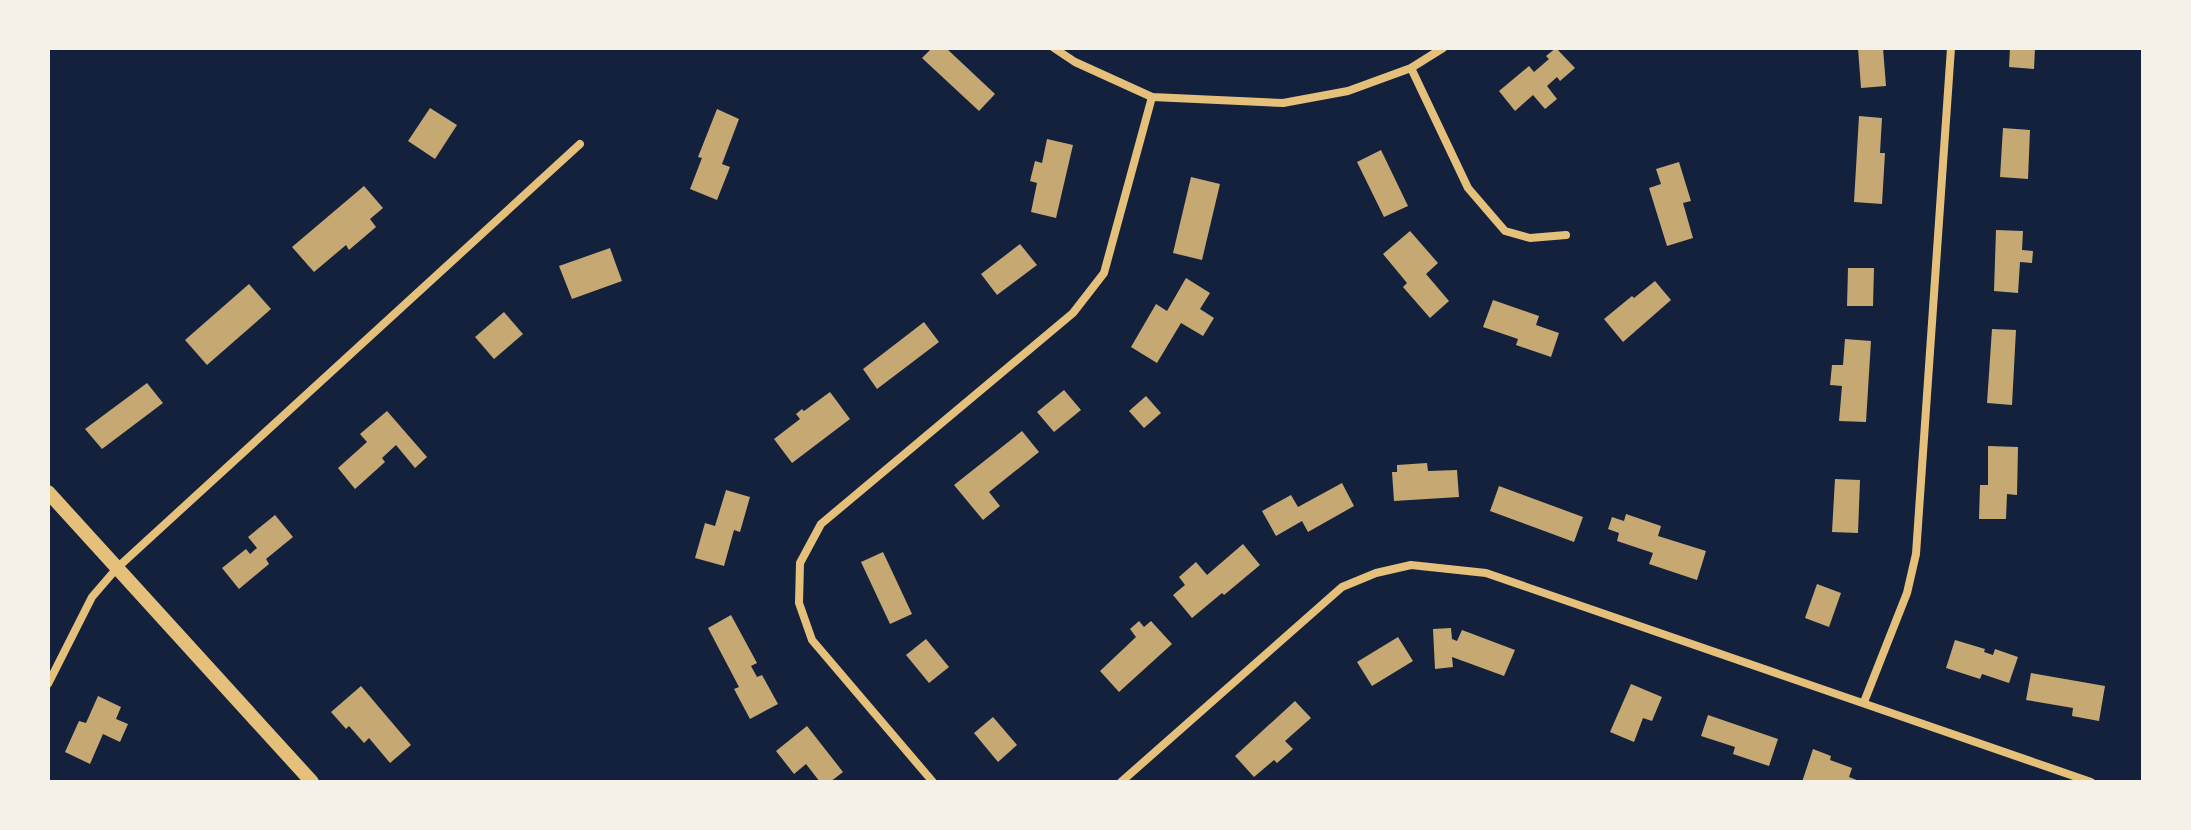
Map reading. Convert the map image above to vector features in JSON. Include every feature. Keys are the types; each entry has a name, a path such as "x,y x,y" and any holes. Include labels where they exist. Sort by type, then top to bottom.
{"street":[{"path":"1054,48 1075,62 1152,97 1283,103 1348,91 1411,68 1443,48"},
{"path":"1864,702 1907,593 1916,554 1951,48"},
{"path":"1411,68 1468,188 1505,231 1530,238 1566,235"},
{"path":"933,782 812,640 799,603 800,563 821,524 1073,313 1104,273 1152,97"},
{"path":"48,684 92,597 117,568 580,144"},
{"path":"48,492 312,782"},
{"path":"1121,782 1342,587 1376,573 1411,565 1486,573 2091,782"}],"building":[{"path":"932,48 946,48 995,94 979,111 922,58"},
{"path":"1556,48 1575,68 1560,81 1557,77 1547,86 1557,99 1545,109 1533,95 1515,111 1499,91 1529,66 1534,72"},
{"path":"1858,48 1883,48 1886,86 1861,88"},
{"path":"2010,48 2035,48 2034,69 2009,67"},
{"path":"430,108 457,125 435,159 408,141"},
{"path":"717,109 739,119 722,164 730,167 717,200 690,189 702,158 698,157"},
{"path":"1859,116 1882,118 1880,153 1885,153 1882,204 1854,202"},
{"path":"2003,128 2030,130 2028,179 2000,177"},
{"path":"1047,139 1073,145 1056,218 1031,212 1037,183 1030,181 1035,161 1042,163"},
{"path":"1381,150 1408,206 1384,217 1357,162"},
{"path":"1679,162 1691,201 1683,203 1693,238 1667,246 1649,188 1661,184 1656,169"},
{"path":"1191,177 1220,184 1202,260 1173,253"},
{"path":"364,186 383,208 370,219 376,227 349,250 346,245 314,272 292,247"},
{"path":"1996,230 2023,231 2022,250 2033,251 2032,263 2020,262 2018,293 1994,291"},
{"path":"1410,231 1438,263 1426,274 1449,301 1430,318 1403,287 1407,283 1383,254"},
{"path":"1020,244 1037,265 997,295 981,274"},
{"path":"610,248 622,281 572,299 559,266"},
{"path":"1848,268 1874,268 1873,306 1847,306"},
{"path":"1186,278 1210,293 1200,309 1214,318 1203,336 1181,323 1157,363 1131,347 1156,304 1167,311"},
{"path":"1655,281 1671,300 1623,342 1604,319"},
{"path":"249,284 271,309 207,365 185,340"},
{"path":"1493,300 1539,316 1536,325 1559,333 1551,357 1516,345 1518,339 1483,327"},
{"path":"504,312 523,334 494,359 475,337"},
{"path":"924,322 939,342 877,389 863,369"},
{"path":"1992,329 2016,330 2012,405 1987,403"},
{"path":"1845,339 1871,341 1866,422 1839,421 1842,386 1830,385 1832,365 1843,365"},
{"path":"147,383 163,403 102,449 85,429"},
{"path":"1064,390 1081,410 1054,432 1037,412"},
{"path":"830,392 850,419 792,463 774,439 800,419 796,414"},
{"path":"1146,396 1161,413 1144,428 1129,411"},
{"path":"387,411 427,457 415,468 396,445 382,458 385,462 355,489 338,468 367,442 360,434"},
{"path":"1022,431 1039,452 989,492 1000,506 983,520 954,485"},
{"path":"1988,446 2018,447 2017,495 2007,494 2006,519 1979,519 1980,485 1988,485"},
{"path":"1427,463 1428,471 1457,470 1459,497 1394,501 1392,472 1397,472 1397,465"},
{"path":"1835,479 1860,480 1858,533 1832,532"},
{"path":"1342,483 1354,506 1308,532 1302,521 1276,536 1262,511 1291,495 1298,507"},
{"path":"1499,486 1583,517 1574,542 1490,511"},
{"path":"726,490 750,497 740,532 734,530 724,566 695,558 705,523 715,526"},
{"path":"1626,514 1661,526 1658,536 1706,551 1697,580 1649,564 1653,553 1617,541 1619,533 1608,529 1612,517 1624,521"},
{"path":"275,515 293,537 266,559 269,564 239,589 222,568 246,549 250,554 257,548 248,537"},
{"path":"1243,544 1260,565 1192,618 1173,595 1185,585 1179,577 1196,562 1207,575"},
{"path":"883,552 912,614 890,624 861,562"},
{"path":"1817,584 1841,593 1829,627 1805,618"},
{"path":"731,615 757,663 751,666 757,677 762,675 778,704 750,719 734,689 739,687 708,628"},
{"path":"1139,621 1144,627 1151,621 1172,644 1119,692 1100,671 1136,637 1130,629"},
{"path":"1451,628 1452,639 1457,641 1462,630 1515,650 1504,676 1452,657 1453,667 1435,669 1433,629"},
{"path":"1398,637 1413,661 1372,686 1357,662"},
{"path":"926,639 949,667 929,683 906,655"},
{"path":"1955,640 1985,649 1984,652 1993,655 1995,649 2018,657 2009,683 1982,674 1980,679 1946,668"},
{"path":"2031,673 2105,686 2099,721 2072,716 2073,708 2026,700"},
{"path":"1631,684 1662,697 1652,721 1643,718 1634,742 1610,732"},
{"path":"361,686 411,745 390,763 369,738 364,743 331,712"},
{"path":"98,696 121,707 116,719 128,724 120,742 103,734 90,764 65,752 79,721 86,723"},
{"path":"1295,701 1311,718 1285,741 1293,749 1254,777 1235,756"},
{"path":"1708,715 1778,739 1769,766 1733,754 1735,747 1701,736"},
{"path":"993,717 1017,745 998,762 974,733"},
{"path":"807,726 843,772 830,782 820,782 806,764 794,774 776,751"},
{"path":"1813,749 1831,756 1830,760 1852,768 1849,777 1862,782 1802,782"}]}
